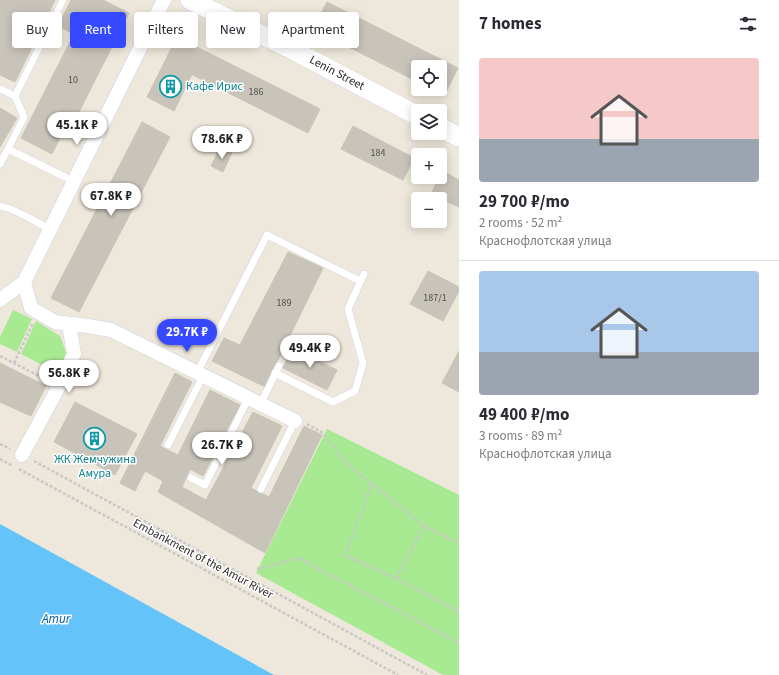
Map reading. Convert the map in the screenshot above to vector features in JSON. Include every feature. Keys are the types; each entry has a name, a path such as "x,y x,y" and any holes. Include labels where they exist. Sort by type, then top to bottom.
{"main road":[{"name":"Lenin Street","path":"190,0 293,50 411,112"},
{"path":"447,131 459,137"}],"street":[{"path":"0,300 24,282 164,0"},
{"path":"24,282 31,308 55,322 111,330 294,422"},
{"path":"22,455 74,354 69,324"}],"lane":[{"path":"15,96 63,0"},
{"path":"0,88 15,96 24,117 0,164"},
{"path":"8,149 73,182"},
{"path":"0,206 20,214 49,229"},
{"path":"168,445 267,235 360,281"},
{"path":"275,373 333,402 356,391 363,363 348,309 364,274"},
{"path":"191,478 205,485 254,402 279,366"},
{"path":"261,489 294,422"}],"path":[{"path":"14,363 35,319"},
{"path":"0,356 58,386"},
{"path":"294,422 303,422 323,433 346,463 424,526 459,543"},
{"path":"0,444 427,675"},
{"name":"Embankment of the Amur River","path":"0,459 398,675"},
{"path":"372,484 345,556 396,578 459,612"},
{"path":"396,578 424,526"},
{"path":"257,569 299,558 459,643"}],"green space":[{"path":"13,310 32,319 17,352 0,344 0,337"},
{"path":"36,321 60,336 67,355 58,373 21,354"},
{"path":"327,429 459,495 459,675 443,675 256,573"}],"water":[{"name":"Amur","path":"0,524 274,675 0,675"}],"building":[{"path":"0,0 55,0 49,12 12,12 12,48 32,48 15,82 0,75"},
{"path":"71,0 103,0 129,13 126,19 126,12 70,12 70,32 62,28 62,18"},
{"path":"327,2 347,12 322,12"},
{"path":"359,18 442,60 411,60 411,78 351,48 359,48"},
{"path":"70,42 70,48 111,48 71,128 66,126 52,154 21,138"},
{"path":"172,48 198,48 320,109 308,133 165,61"},
{"name":"Кафе Ирис","path":"165,61 192,74 174,111 147,97"},
{"path":"447,62 458,68 447,90"},
{"path":"0,108 17,118 0,147"},
{"path":"142,122 170,137 79,312 51,298"},
{"path":"353,126 411,156 411,164 403,180 341,149"},
{"path":"220,147 232,153 223,172 211,166"},
{"path":"447,174 459,180 459,207 447,201 447,192 432,192 436,184 447,184"},
{"path":"288,252 323,268 265,387 212,361 224,338 240,345"},
{"path":"428,271 459,287 459,291 443,321 410,304"},
{"path":"292,348 337,370 327,390 283,368"},
{"path":"459,351 459,392 442,383"},
{"path":"0,363 46,386 31,416 0,402"},
{"path":"175,373 192,382 160,446 178,455 210,390 240,405 203,476 190,469 182,487 206,500 253,412 282,426 251,488 269,497 304,426 322,435 265,553 158,492 163,481 145,471 135,491 120,483"},
{"name":"ЖК Жемчужина Амура","path":"75,402 137,434 115,475 54,442"}],"place":[{"name":"Кафе Ирис","path":"170,86"},
{"name":"ЖК Жемчужина Амура","path":"95,438"}]}
